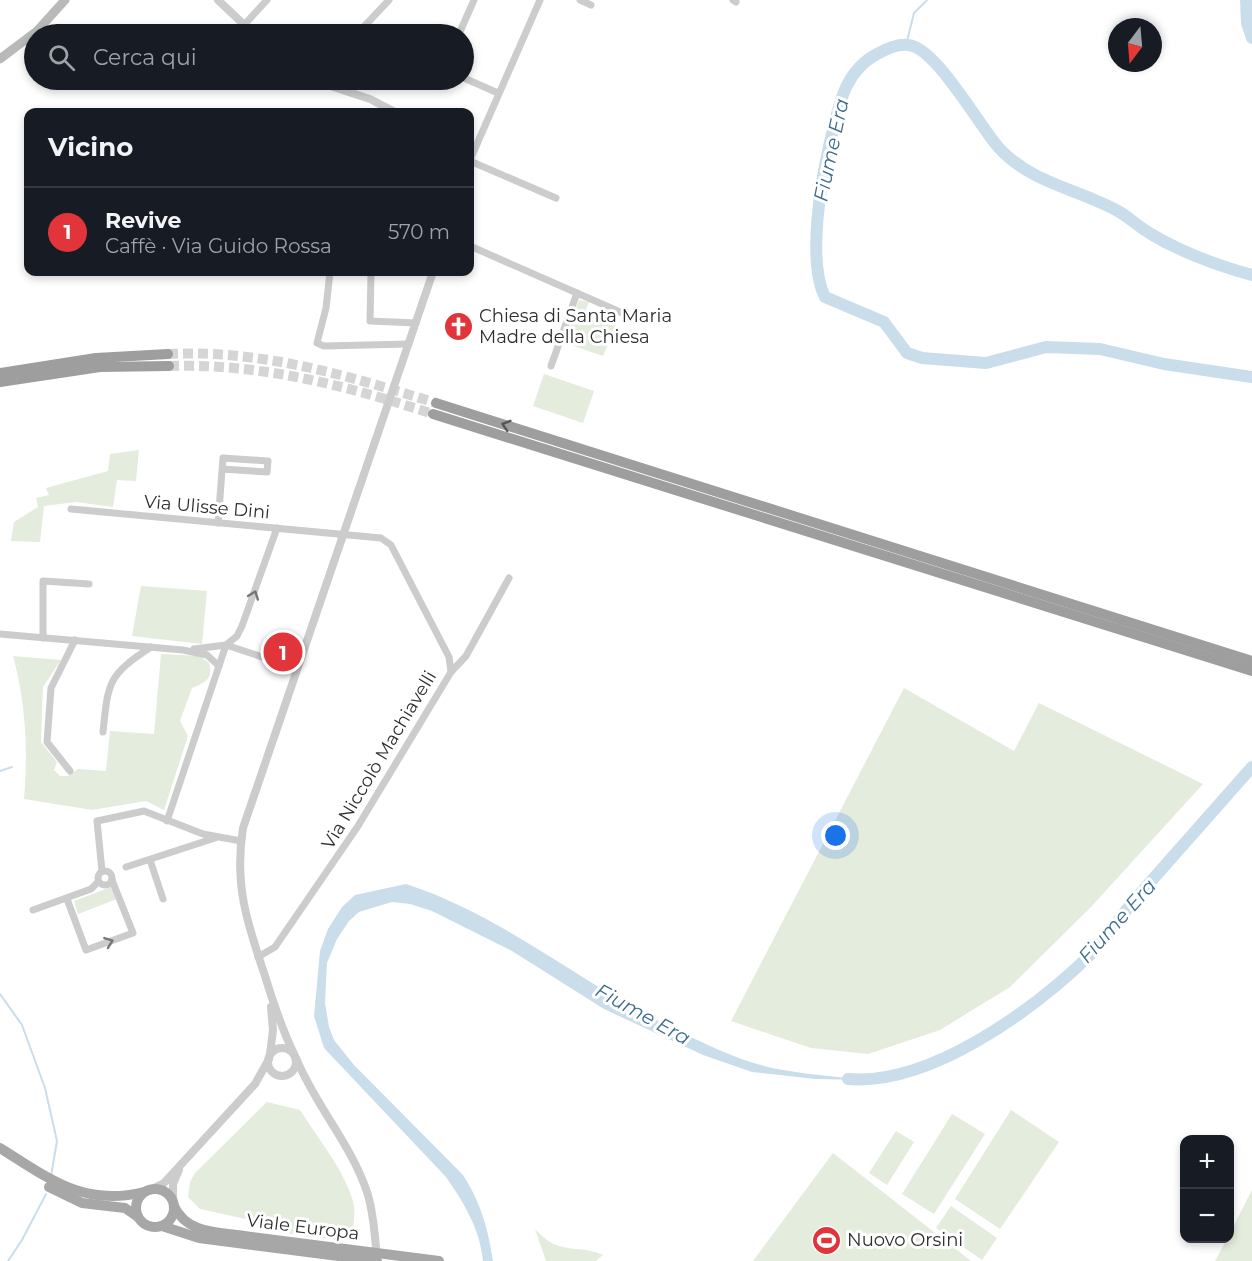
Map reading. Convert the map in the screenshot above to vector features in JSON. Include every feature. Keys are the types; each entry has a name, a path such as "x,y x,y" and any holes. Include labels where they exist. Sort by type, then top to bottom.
{"highway":[{"path":"0,373 96,358 169,360 89,368 0,382"},
{"path":"436,403 1181,643 1252,671"},
{"path":"433,414 1181,643 1252,661"}],"main road":[{"path":"43,24 65,0"},
{"path":"0,59 24,41"},
{"name":"Viale Europa","path":"0,1150 74,1191 109,1197 148,1191 167,1193 181,1218 194,1227 243,1240 377,1261"},
{"name":"Viale Europa","path":"0,1150 33,1178 61,1194 89,1205 125,1208 147,1226 162,1226 193,1237 243,1240 439,1261"},
{"path":"138,1217 136,1205 148,1191"},
{"path":"162,1226 171,1218 174,1204"}],"street":[{"path":"218,0 243,24"},
{"path":"245,24 267,0"},
{"path":"366,24 389,0"},
{"path":"463,24 474,0"},
{"path":"474,150 540,0"},
{"path":"580,0 591,5"},
{"path":"474,82 498,93"},
{"path":"343,90 370,99 387,108"},
{"path":"474,162 556,198"},
{"path":"474,248 627,315"},
{"path":"330,276 326,308 317,343 324,346 408,344"},
{"path":"371,276 370,321 416,323"},
{"path":"376,1247 372,1212 364,1183 309,1088 258,957 244,913 239,884 241,841 253,792 432,276"},
{"path":"551,366 577,293"},
{"path":"218,523 222,469 223,458 268,461 267,472 222,469"},
{"name":"Via Ulisse Dini","path":"70,509 341,534"},
{"path":"167,820 226,645 237,636 242,626 277,528"},
{"name":"Via Niccolò Machiavelli","path":"258,957 275,947 314,894 364,817 451,672 449,657 391,545 375,536 341,534"},
{"path":"451,672 466,656 509,578"},
{"path":"43,638 43,581 89,584"},
{"path":"0,634 183,650 207,656 219,666"},
{"path":"70,771 46,742 51,688 75,640"},
{"path":"183,650 226,645 296,668"},
{"path":"103,732 107,690 124,665 152,647"},
{"path":"102,871 97,820 144,811 217,837 241,841"},
{"path":"126,867 217,837"},
{"path":"150,860 163,899"},
{"path":"67,898 86,950 133,933 110,873 102,871"},
{"path":"33,910 91,889 98,882 98,874 102,871"},
{"path":"98,882 105,886 112,880"},
{"path":"270,991 273,1030 270,1057 272,1072 296,1079 309,1088"},
{"path":"148,1191 164,1183 255,1084 270,1057 282,1048 295,1056"},
{"path":"255,1084 268,1077 283,1076 295,1067 295,1056"},
{"path":"174,1204 174,1182 185,1160"}],"green space":[{"path":"579,300 589,302 585,312 616,326 603,356 563,342"},
{"path":"544,374 594,391 583,423 533,406"},
{"path":"139,450 136,481 117,480 113,507 76,502 44,506 40,542 11,541 14,522 38,507 36,498 49,495 46,488 108,471 110,454"},
{"path":"141,586 207,591 202,644 132,636"},
{"path":"161,654 200,656 209,663 210,668 207,679 192,688 180,721 188,736 164,810 146,801 92,810 24,799 25,727 21,692 13,656 61,660 43,687 41,742 57,762 54,770 60,776 68,776 78,769 106,771 110,731 154,734"},
{"path":"904,688 1014,751 1039,703 1203,784 1091,907 1010,987 940,1030 868,1054 811,1048 731,1021"},
{"path":"111,887 117,899 78,914 74,901"},
{"path":"267,1102 300,1110 336,1164 348,1186 354,1208 351,1240 291,1234 259,1222 200,1209 188,1197 190,1182 195,1173"},
{"path":"1011,1110 1059,1142 1000,1229 955,1199"},
{"path":"952,1114 985,1134 934,1214 902,1194"},
{"path":"896,1131 914,1142 887,1185 869,1173"},
{"path":"833,1153 971,1261 753,1261"},
{"path":"1252,1190 1252,1261 1215,1261 1225,1243 1234,1243 1234,1225"},
{"path":"951,1206 997,1238 982,1260 936,1228"},
{"path":"535,1229 552,1243 603,1255 596,1261 546,1261"}],"water":[{"path":"406,884 477,914 644,1013 724,1052 772,1068 863,1080 815,1079 752,1072 703,1055 604,1009 512,951 432,911 410,904 392,902 359,912 349,921 337,939 327,963 325,1003 329,1027 334,1040 354,1065 463,1175 479,1206 489,1238 493,1261 483,1261 475,1227 446,1177 324,1048 314,1016 320,951 328,929 342,907 355,895"}],"waterway":[{"path":"906,45 914,13 927,0"},
{"name":"Fiume Era","path":"1246,0 1247,23 1252,38"},
{"name":"Fiume Era","path":"1252,275 1187,253 1147,232 1103,203 1025,170 999,148 944,72 919,49 900,45 877,54 857,70 844,92 826,158 817,221 817,263 825,297 884,322 907,353 922,358 986,363 1046,347 1100,349 1164,364 1252,377"},
{"path":"0,771 12,767"},
{"name":"Fiume Era","path":"848,1079 880,1078 912,1070 946,1057 978,1040 1039,999 1096,949 1138,896 1252,767"},
{"path":"0,994 22,1025 45,1088 57,1141 51,1176"},
{"path":"8,1261 22,1240 46,1194"}],"tunnel":[{"path":"168,354 236,356 304,366 436,403"},
{"path":"169,366 237,368 270,372 369,394 433,414"}],"place":[{"name":"Chiesa di Santa Maria Madre della Chiesa","path":"458,326"},
{"name":"Revive","path":"283,652"},
{"name":"Nuovo Orsini","path":"826,1240"}]}
